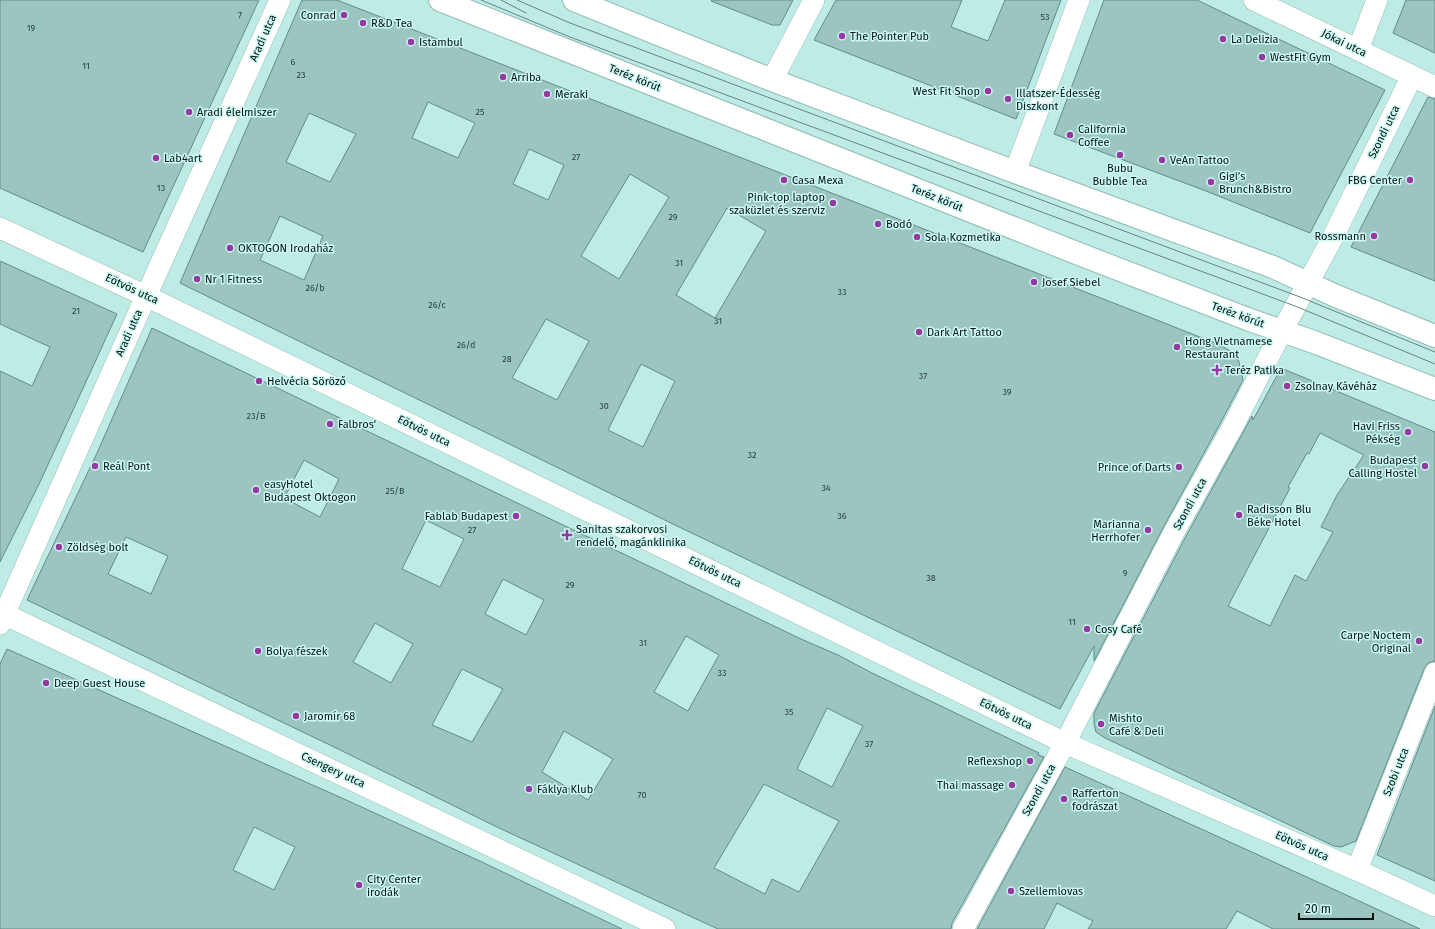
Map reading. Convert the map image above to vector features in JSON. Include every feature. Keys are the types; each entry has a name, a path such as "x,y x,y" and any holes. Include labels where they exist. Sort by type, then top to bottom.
{"main road":[{"name":"Teréz körút","path":"440,0 1060,247 1435,389"},
{"path":"574,0 772,80 1015,172 1273,267 1435,336"}],"street":[{"name":"Aradi utca","path":"1,616 280,0"},
{"path":"772,80 814,0"},
{"path":"1015,172 1079,0"},
{"name":"Jókai utca","path":"1254,0 1435,87"},
{"path":"1358,50 1377,0"},
{"name":"Szondi utca","path":"963,929 1065,743 1173,534 1232,428 1335,232 1412,76"},
{"name":"Eötvös utca","path":"0,228 146,296 1065,743 1357,870 1435,906"},
{"name":"Csengery utca","path":"1,616 665,929"},
{"name":"Szobi utca","path":"1357,870 1435,673"}],"building":[{"path":"0,0 259,0 143,252 0,188"},
{"path":"302,0 337,0 1220,345 1232,352 1238,358 1243,380 1163,528 1094,661 1094,646 1060,709 677,526 180,283","holes":["428,102 475,123 458,158 412,138","309,113 356,134 330,182 286,162","529,149 564,165 548,200 513,184","630,174 669,197 619,279 581,256","727,208 766,231 715,318 676,295","280,216 323,236 304,280 260,260","546,319 589,341 557,400 512,378","641,364 675,381 643,447 608,430"]},
{"path":"793,0 780,25 772,25 711,1"},
{"path":"836,0 962,0 951,27 988,41 1005,0 1061,0 1016,119 814,40"},
{"path":"1104,0 1197,0 1385,90 1310,233 1206,191 1054,134"},
{"path":"1406,0 1435,0 1435,53 1393,33"},
{"name":"FBG Center","path":"1428,97 1435,99 1435,281 1351,247"},
{"path":"0,261 117,314 41,480 0,562 0,371 32,386 50,347 0,324"},
{"path":"152,328 801,639 838,655 872,673 1039,753 1038,755 1044,757 952,923 951,929 718,929 499,828 27,600 97,453","holes":["304,460 339,479 320,517 284,498","426,520 464,539 440,587 402,569","126,537 168,556 151,594 108,574","503,579 544,600 526,635 485,614","375,623 413,644 391,683 353,662","686,636 719,655 688,711 654,692","462,669 503,689 472,742 432,725","827,708 863,726 832,787 797,769","564,731 613,759 588,800 542,772","764,784 839,821 799,892 772,879 765,894 714,868"]},
{"path":"1281,368 1435,432 1435,661 1428,663 1424,669 1356,841 1341,847 1334,846 1105,738 1096,732 1094,724 1094,713 1184,540 1252,416 1253,420","holes":["1320,433 1364,455 1337,495 1321,527 1333,532 1306,581 1295,575 1270,626 1228,606 1290,488 1288,487 1307,453 1309,454"]},
{"path":"7,649 344,799 482,862 622,929 0,929 0,664","holes":["254,827 295,847 274,890 233,870"]},
{"path":"1435,706 1435,881 1377,855"},
{"path":"1065,767 1420,929 1273,929 1237,911 1226,929 1088,929 1093,921 1057,903 1044,929 977,929"}],"tram line":[{"path":"481,0 570,37 1295,306 1435,364"},
{"path":"501,0 526,13"},
{"path":"517,0 570,23 1300,297 1435,352"}],"place":[{"name":"Conrad","path":"344,15"},
{"name":"R&D Tea","path":"363,23"},
{"name":"The Pointer Pub","path":"842,36"},
{"name":"La Delizia","path":"1223,39"},
{"name":"Istambul","path":"411,42"},
{"name":"WestFit Gym","path":"1262,57"},
{"name":"Arriba","path":"503,77"},
{"name":"West Fit Shop","path":"988,91"},
{"name":"Meraki","path":"547,94"},
{"name":"Illatszer-Édesség Diszkont","path":"1008,99"},
{"name":"Aradi élelmiszer","path":"189,112"},
{"name":"California Coffee","path":"1070,135"},
{"name":"Bubu Bubble Tea","path":"1120,155"},
{"name":"Lab4art","path":"156,158"},
{"name":"VeAn Tattoo","path":"1162,160"},
{"name":"Casa Mexa","path":"784,180"},
{"name":"FBG Center","path":"1410,180"},
{"name":"Gigi’s Brunch&Bistro","path":"1211,182"},
{"name":"Pink-top laptop szaküzlet és szerviz","path":"833,203"},
{"name":"Bodó","path":"878,224"},
{"name":"Rossmann","path":"1374,236"},
{"name":"Sola Kozmetika","path":"917,237"},
{"name":"OKTOGON Irodaház","path":"230,248"},
{"name":"Nr 1 Fitness","path":"197,279"},
{"name":"Josef Siebel","path":"1034,282"},
{"name":"Dark Art Tattoo","path":"919,332"},
{"name":"Hong Vietnamese Restaurant","path":"1177,347"},
{"name":"Teréz Patika","path":"1217,370"},
{"name":"Helvécia Söröző","path":"259,381"},
{"name":"Zsolnay Kávéház","path":"1287,386"},
{"name":"Falbros'","path":"330,424"},
{"name":"Havi Friss Pékség","path":"1408,432"},
{"name":"Reál Pont","path":"95,466"},
{"name":"Budapest Calling Hostel","path":"1425,466"},
{"name":"Prince of Darts","path":"1179,467"},
{"name":"easyHotel Budapest Oktogon","path":"256,490"},
{"name":"Radisson Blu Béke Hotel","path":"1239,515"},
{"name":"Fablab Budapest","path":"516,516"},
{"name":"Marianna Herrhofer","path":"1148,530"},
{"name":"Sanitas szakorvosi rendelő, magánklinika","path":"567,535"},
{"name":"Zöldség bolt","path":"59,547"},
{"name":"Cosy Café","path":"1087,629"},
{"name":"Carpe Noctem Original","path":"1419,641"},
{"name":"Bolya fészek","path":"258,651"},
{"name":"Deep Guest House","path":"46,683"},
{"name":"Jaromír 68","path":"296,716"},
{"name":"Mishto Café & Deli","path":"1101,724"},
{"name":"Reflexshop","path":"1030,761"},
{"name":"Thai massage","path":"1012,785"},
{"name":"Fáklya Klub","path":"529,789"},
{"name":"Rafferton fodrászat","path":"1064,799"},
{"name":"City Center irodák","path":"359,885"},
{"name":"Szellemlovas","path":"1011,891"}]}
